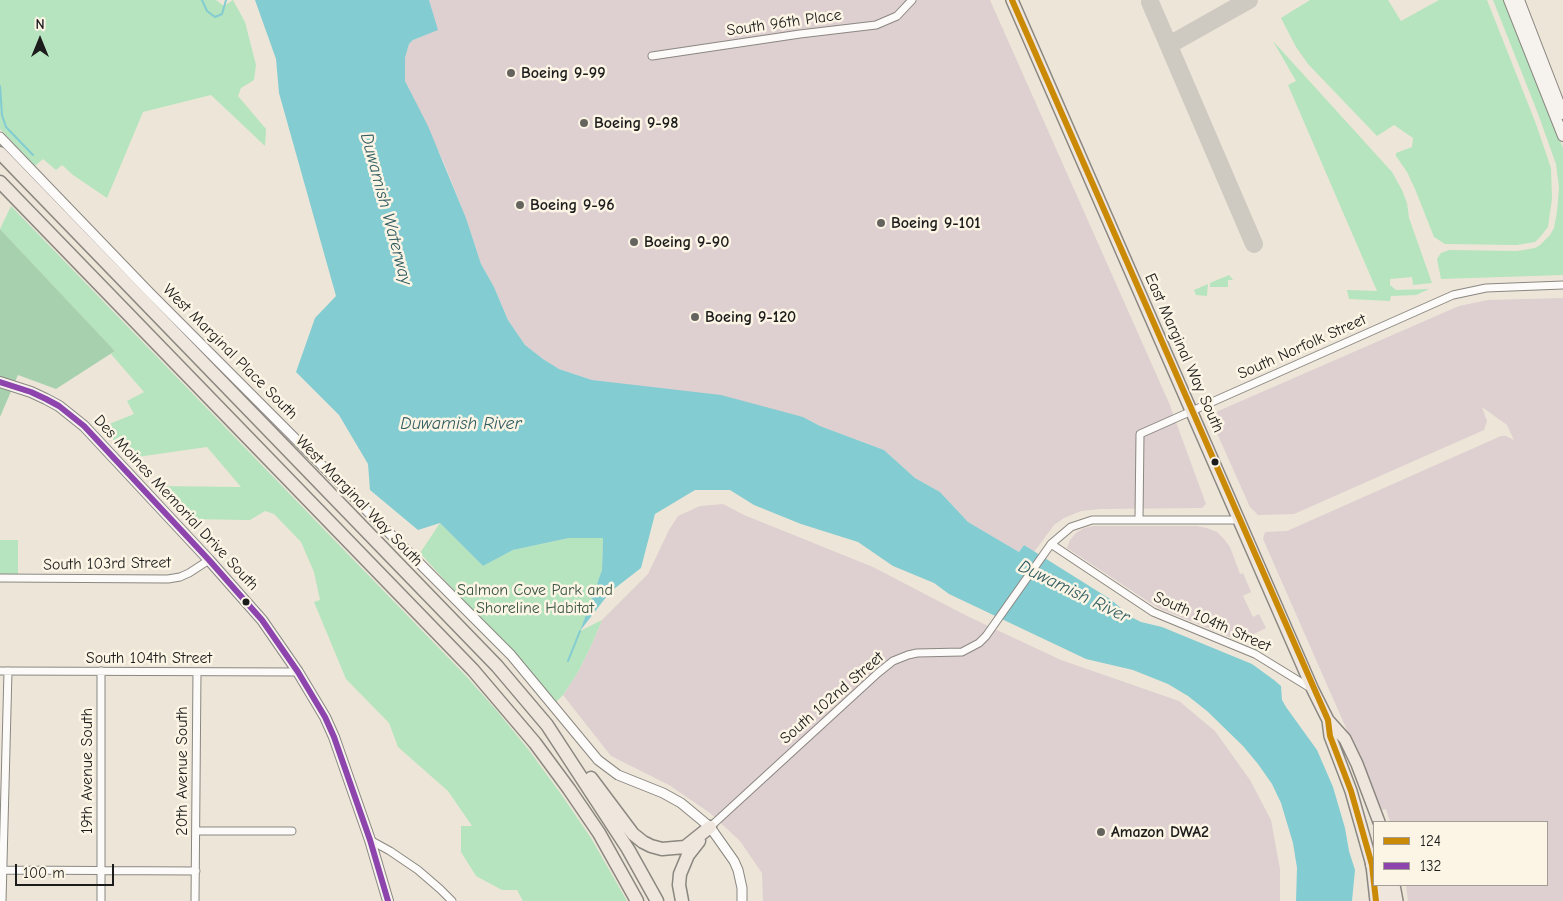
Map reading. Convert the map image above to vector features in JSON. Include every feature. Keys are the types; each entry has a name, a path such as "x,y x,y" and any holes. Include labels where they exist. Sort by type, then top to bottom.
{"highway":[{"name":"West Marginal Way South","path":"0,153 497,666 547,725 628,849 657,901"},
{"path":"0,182 127,311 479,677 536,743 599,833 637,901"},
{"path":"547,725 591,777 633,834 643,842 662,849 685,846 710,827"},
{"path":"682,901 678,885 682,865 710,827"},
{"path":"1384,886 1387,901"}],"main road":[{"name":"East Marginal Way South","path":"1012,0 1313,690 1328,720 1345,739 1357,764 1379,821"},
{"path":"1510,0 1563,136"},
{"path":"1519,0 1563,114"},
{"name":"Des Moines Memorial Drive South","path":"0,382 38,396 73,416 209,560 262,620 298,672 325,717 334,737 370,840 388,901"},
{"name":"East Marginal Way South","path":"1328,720 1330,736 1351,791 1373,866"},
{"name":"East Marginal Way South","path":"1375,886 1376,901"},
{"path":"1394,886 1397,901"}],"street":[{"name":"South 96th Place","path":"652,56 876,25 897,16 912,0"},
{"name":"West Marginal Place South","path":"0,137 150,293 511,655 598,760 618,775 682,802 710,827 734,861 738,870 742,888 742,901"},
{"name":"South Norfolk Street","path":"1139,519 1140,434 1453,295 1486,288 1563,285"},
{"name":"South 102nd Street","path":"710,827 893,661 908,655 958,652 971,649 979,643 993,627 1051,544 1071,527 1085,521 1139,519 1239,520"},
{"name":"South 104th Street","path":"1051,544 1153,612 1246,650 1313,690"},
{"name":"South 103rd Street","path":"0,578 168,579 180,577 195,570 209,560"},
{"name":"South 104th Street","path":"0,671 298,672"},
{"path":"2,901 8,671"},
{"name":"19th Avenue South","path":"100,901 101,672"},
{"name":"20th Avenue South","path":"195,901 196,672"},
{"path":"196,831 292,831"},
{"path":"370,840 418,870 452,901"},
{"path":"3,870 196,871"}],"shaded area":[{"path":"429,0 990,0 1169,403 1206,504 1202,508 1100,509 1081,511 1064,518 1054,525 1034,552 1024,545 1019,552 968,522 940,492 915,478 884,450 820,426 803,417 646,387 592,380 559,369 543,359 525,345 508,320 494,287 481,264 466,218 444,163 405,81 405,58 409,44 413,40 437,30"},
{"path":"1563,298 1563,901 1408,901 1406,886 1548,886 1548,821 1390,821 1386,809 1382,810 1263,539 1265,532 1287,531 1501,436 1514,440 1507,425 1482,407 1487,421 1484,430 1294,514 1258,515 1250,507 1212,422 1216,412 1459,306 1488,300"},
{"path":"723,504 744,515 873,567 967,616 1061,660 1179,701 1215,731 1250,780 1271,820 1280,869 1280,901 763,901 762,873 740,841 710,813 669,785 611,756 563,695 578,672 602,620 648,574 669,530 678,516 700,506"},
{"path":"1093,526 1197,526 1217,532 1230,547 1240,574 1243,573 1251,592 1243,596 1253,617 1259,614 1266,628 1240,641 1158,608 1067,548 1070,540 1076,533 1084,528"}],"green space":[{"path":"0,0 216,0 224,6 233,0 245,22 256,65 254,80 241,88 238,96 266,129 265,146 211,95 143,112 107,198 73,175 62,165 56,170 43,159 35,166 0,129"},
{"path":"1310,0 1388,0 1401,21 1439,0 1487,0 1536,124 1551,168 1552,199 1548,227 1535,242 1517,245 1445,244 1434,237 1415,189 1407,172 1396,156 1396,153 1412,147 1413,138 1394,125 1377,136 1308,64 1296,47 1281,18"},
{"path":"1493,0 1504,0 1563,148 1563,275 1441,279 1437,259 1441,253 1449,250 1517,251 1535,248 1550,235 1554,228 1557,212 1559,187 1556,164"},
{"path":"1273,41 1392,172 1407,203 1409,218 1432,283 1413,285 1412,277 1390,279 1390,285 1396,290 1429,289 1416,295 1391,296 1390,301 1349,299 1347,290 1377,291 1288,85 1296,81"},
{"path":"11,206 466,676 528,749 561,794 591,838 627,901 523,901 517,890 502,890 476,876 461,852 461,826 472,826 448,791 398,747 389,723 346,679 314,602 320,600 314,572 301,542 274,514 265,511 250,520 185,519 155,486 241,487 207,447 130,458 102,427 134,414 127,401 144,392 111,354 115,351 0,229"},
{"path":"0,229 115,351 56,389 18,375 0,417"},
{"path":"1229,275 1233,280 1228,280 1228,287 1210,287 1210,283"},
{"path":"1208,284 1207,296 1196,295 1194,290"},
{"name":"Salmon Cove Park and Shoreline Habitat","path":"440,523 483,566 513,550 569,538 603,538 602,570 580,631 602,620 578,672 563,695 556,702 420,553"},
{"path":"0,540 18,540 18,576 0,576"}],"water":[{"name":"Duwamish River","path":"255,0 429,0 438,30 413,40 409,44 405,58 405,81 428,126 466,218 481,264 494,287 508,320 525,345 543,359 559,369 592,380 721,395 803,417 820,426 884,450 915,478 940,492 968,522 1019,552 1024,545 1110,599 1133,618 1162,627 1252,664 1274,680 1281,686 1282,700 1286,707 1317,750 1333,787 1355,870 1352,901 1296,901 1297,868 1293,843 1281,803 1272,784 1243,746 1207,711 1188,696 1168,684 1133,670 1086,659 949,594 934,583 893,566 858,542 801,524 754,505 730,490 695,490 655,514 641,568 610,592 580,631 602,570 603,538 569,538 513,550 483,566 440,523 418,530 370,490 368,464 339,415 296,372 315,318 336,296 279,93 276,59"}],"waterway":[{"path":"202,0 207,11 215,17 222,14 226,0"},
{"path":"0,86 2,115 6,127 33,155"},
{"path":"568,661 580,631"}],"taxiway":[{"path":"1169,45 1249,0"},
{"path":"1150,2 1254,244"}],"transit line":[{"name":"124","path":"1012,0 1328,720 1330,736 1351,791 1373,874"},
{"name":"132","path":"0,382 46,399 59,406 84,426 209,560 262,620 298,672 325,717 334,737 370,840 388,901"},
{"name":"124","path":"1374,886 1376,901"}],"place":[{"name":"Boeing 9-99","path":"511,73"},
{"name":"Boeing 9-98","path":"584,123"},
{"name":"Boeing 9-96","path":"520,205"},
{"name":"Boeing 9-101","path":"881,223"},
{"name":"Boeing 9-90","path":"634,242"},
{"name":"Boeing 9-120","path":"695,317"},
{"name":"Amazon DWA2","path":"1101,832"}],"water label":[{"name":"Duwamish Waterway","path":"386,209"}]}
